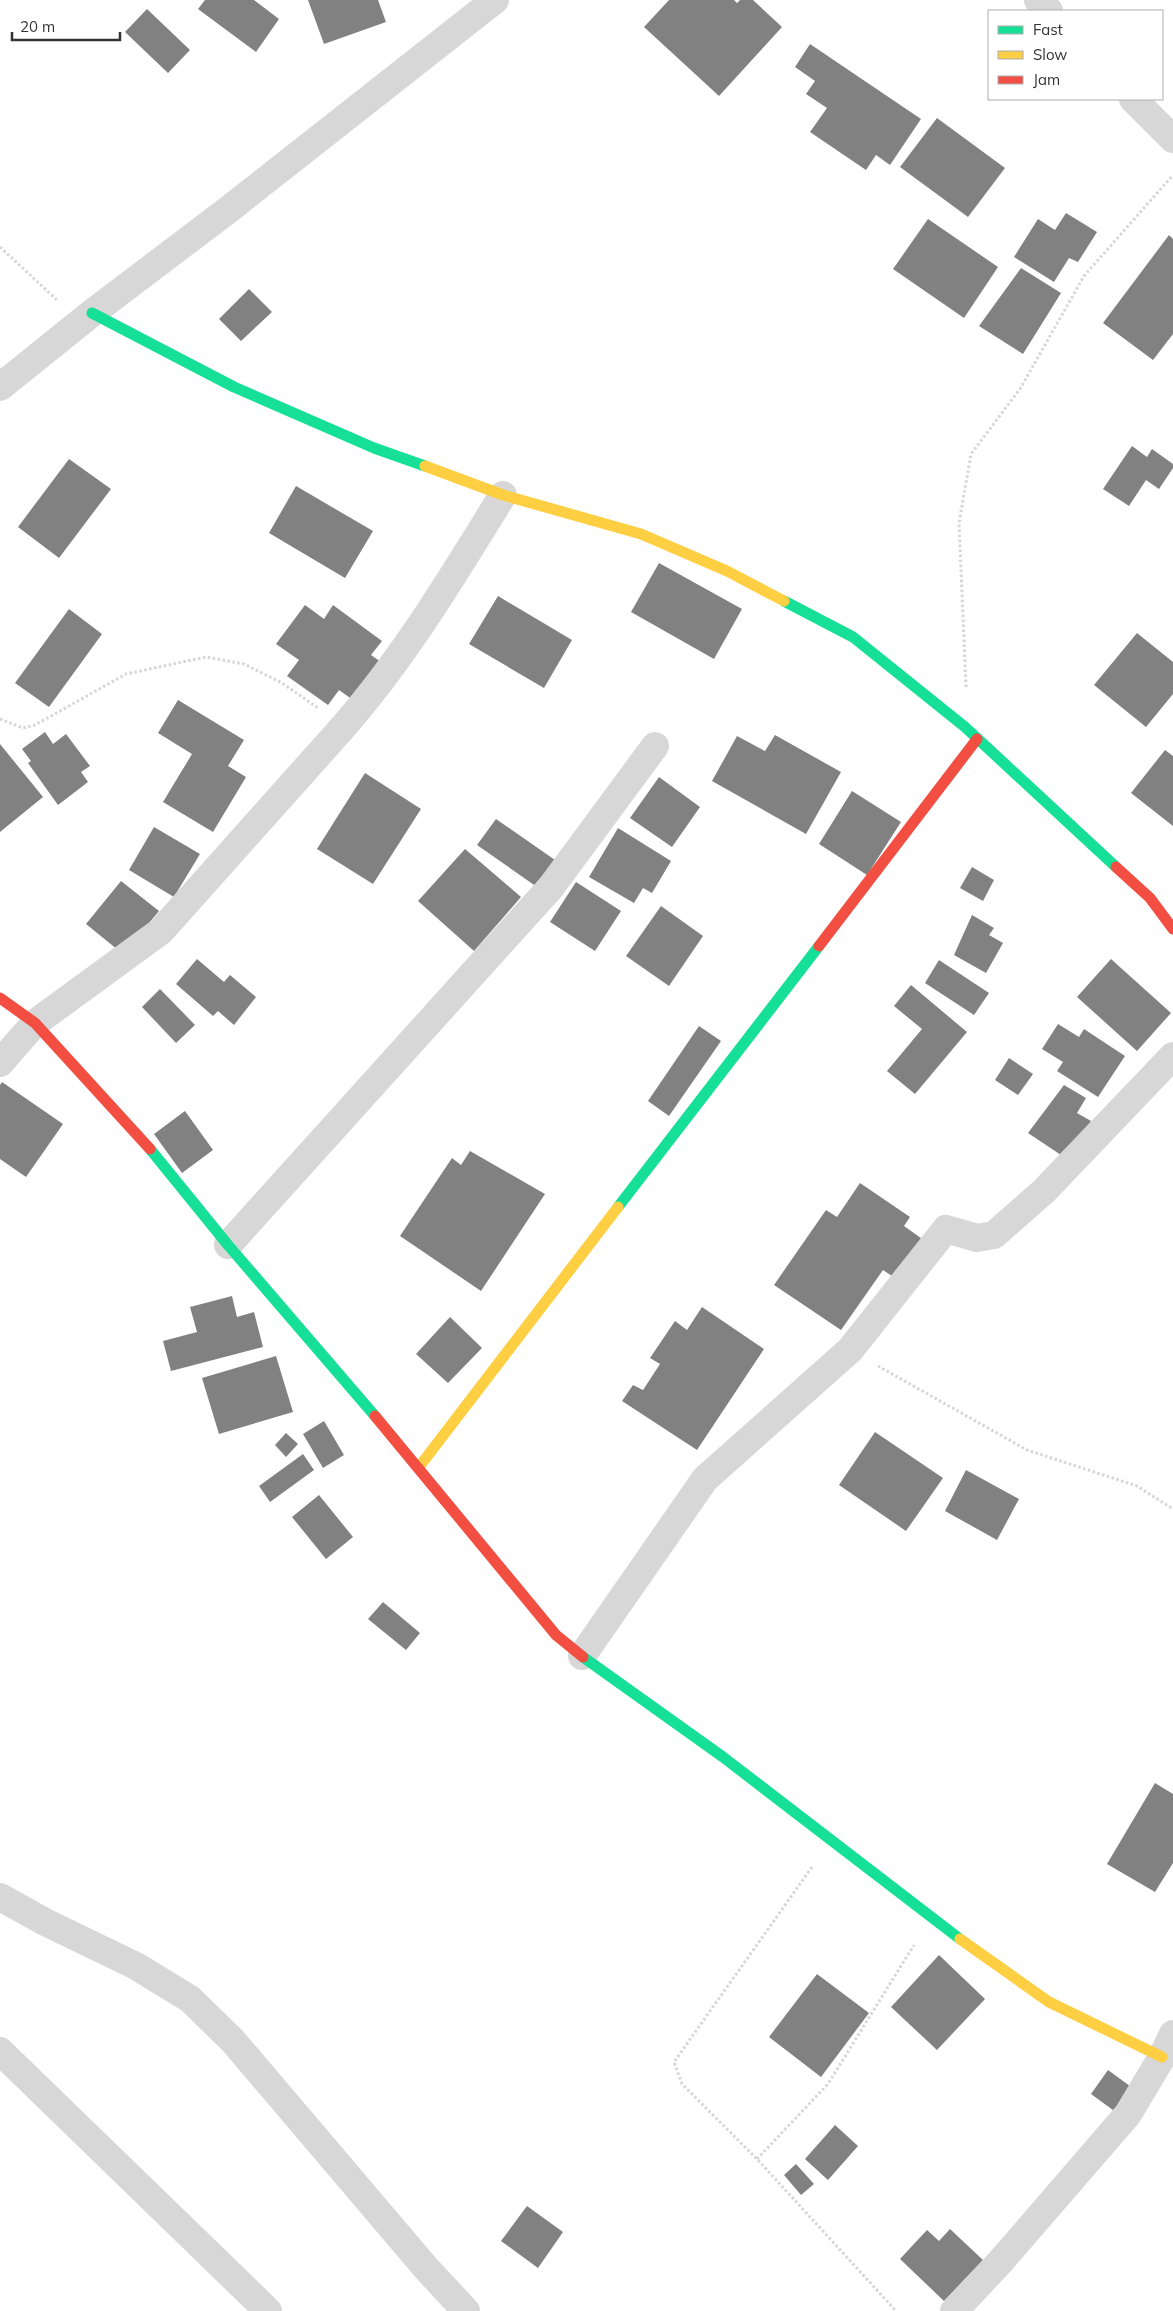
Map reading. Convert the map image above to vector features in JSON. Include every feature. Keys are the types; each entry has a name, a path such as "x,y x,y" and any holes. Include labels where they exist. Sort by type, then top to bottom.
{"street":[{"path":"0,387 495,0"},
{"path":"1038,0 1048,10"},
{"path":"1134,100 1173,139"},
{"path":"87,318 234,387 374,448 503,495 641,534 727,571 853,637 965,727 1053,811 1150,898 1173,929"},
{"path":"0,1063 35,1023 161,931 344,726 419,630 503,495"},
{"path":"419,1467 829,935 977,739"},
{"path":"228,1245 551,887 655,746"},
{"path":"0,998 35,1023 132,1127 228,1245 419,1467 556,1635 582,1656 723,1757 931,1918 1049,2002 1167,2045 1128,2114 1001,2261 954,2311"},
{"path":"582,1656 705,1479 850,1350 946,1229 977,1238 994,1234 1044,1191 1173,1056"},
{"path":"0,1897 136,1966 190,1999 233,2041 426,2268 466,2311"},
{"path":"0,2051 268,2311"}],"path":[{"path":"965,727 967,674 959,523 971,454 1020,389 1084,276 1173,175"},
{"path":"0,247 87,318"},
{"path":"0,719 23,728 35,725 126,674 206,657 244,664 282,683 344,726"},
{"path":"850,1350 1027,1450 1137,1486 1173,1508"},
{"path":"830,1841 674,2062 682,2084 757,2159 896,2311"},
{"path":"757,2159 828,2084 931,1918"}],"building":[{"path":"205,0 254,0 279,19 256,52 198,9"},
{"path":"308,0 378,0 386,22 324,44"},
{"path":"669,0 734,0 737,3 740,0 753,0 782,27 719,96 644,27"},
{"path":"147,9 190,50 168,73 125,32"},
{"path":"810,44 921,119 890,165 876,155 866,170 810,132 827,108 806,94 815,81 795,67"},
{"path":"937,118 1005,168 968,217 900,167"},
{"path":"1066,213 1097,232 1078,262 1069,258 1054,282 1014,257 1038,219 1055,230"},
{"path":"928,219 998,267 964,318 893,269"},
{"path":"1169,235 1173,239 1173,334 1153,360 1103,323"},
{"path":"1021,268 1061,293 1023,354 979,326"},
{"path":"249,289 272,312 241,341 219,319"},
{"path":"1132,446 1147,457 1152,449 1173,464 1173,468 1159,489 1146,480 1129,506 1103,489"},
{"path":"69,459 111,489 59,558 18,527"},
{"path":"296,486 373,531 345,578 269,533"},
{"path":"659,563 742,609 714,659 631,612"},
{"path":"498,596 572,640 544,688 469,644"},
{"path":"305,605 324,619 333,605 382,641 371,655 381,662 353,700 339,690 328,705 287,676 299,660 276,644"},
{"path":"69,609 102,634 49,707 15,683"},
{"path":"1137,633 1173,662 1173,694 1146,727 1094,685"},
{"path":"178,700 244,740 228,766 246,777 213,832 163,802 192,754 158,733"},
{"path":"45,732 53,744 66,734 90,766 81,772 88,782 58,805 28,763 31,761 22,749"},
{"path":"775,735 841,772 806,834 712,781 737,736 765,751"},
{"path":"0,744 43,797 0,832"},
{"path":"1165,750 1173,756 1173,826 1131,793"},
{"path":"365,773 421,809 373,884 317,849"},
{"path":"659,777 700,807 672,847 630,818"},
{"path":"852,791 901,822 867,875 819,844"},
{"path":"496,819 555,860 537,887 477,845"},
{"path":"154,827 200,854 174,897 129,870"},
{"path":"618,828 671,861 652,893 643,888 634,903 589,877"},
{"path":"465,849 521,897 474,951 418,901"},
{"path":"972,867 994,880 983,901 960,888"},
{"path":"121,881 159,911 123,954 86,924"},
{"path":"576,882 621,911 595,951 550,922"},
{"path":"661,906 703,936 669,986 626,956"},
{"path":"972,915 994,928 989,935 1003,943 986,973 954,955"},
{"path":"197,959 224,982 230,975 256,997 234,1025 218,1011 213,1016 176,984"},
{"path":"1111,959 1171,1013 1137,1051 1077,997"},
{"path":"939,960 989,993 974,1015 925,983"},
{"path":"911,985 967,1032 915,1094 887,1071 922,1029 894,1006"},
{"path":"160,989 195,1025 176,1043 142,1007"},
{"path":"1058,1024 1079,1037 1084,1029 1125,1056 1098,1097 1057,1071 1063,1062 1042,1049"},
{"path":"699,1026 721,1041 669,1116 648,1101"},
{"path":"1009,1058 1033,1074 1018,1095 995,1080"},
{"path":"2,1082 63,1124 26,1177 0,1159 0,1085"},
{"path":"1064,1085 1086,1098 1077,1113 1091,1121 1067,1159 1028,1133"},
{"path":"185,1111 213,1150 182,1173 154,1134"},
{"path":"470,1151 545,1194 481,1291 400,1236 452,1158 461,1165"},
{"path":"860,1183 910,1217 904,1226 925,1241 898,1280 883,1270 841,1330 774,1285 826,1210 837,1217"},
{"path":"232,1296 237,1317 254,1312 263,1347 171,1371 163,1341 197,1332 190,1307"},
{"path":"702,1307 764,1349 697,1450 622,1401 633,1385 643,1390 660,1364 650,1358 675,1321 687,1330"},
{"path":"450,1317 482,1348 448,1383 416,1354"},
{"path":"276,1356 293,1412 219,1434 202,1378"},
{"path":"324,1421 344,1455 323,1468 303,1434"},
{"path":"875,1432 943,1478 906,1531 839,1485"},
{"path":"286,1433 298,1444 286,1457 275,1445"},
{"path":"303,1454 314,1470 270,1502 259,1486"},
{"path":"966,1470 1019,1499 997,1540 945,1511"},
{"path":"319,1495 353,1537 326,1559 292,1517"},
{"path":"383,1602 420,1633 406,1650 368,1619"},
{"path":"1155,1783 1173,1794 1173,1863 1155,1892 1107,1864"},
{"path":"939,1955 985,1999 937,2050 891,2007"},
{"path":"817,1974 869,2013 821,2077 769,2037"},
{"path":"1108,2070 1134,2089 1117,2113 1091,2094"},
{"path":"835,2125 858,2146 828,2180 805,2159"},
{"path":"796,2164 814,2184 801,2195 784,2175"},
{"path":"527,2206 563,2232 538,2268 501,2241"},
{"path":"950,2229 983,2260 944,2301 900,2259 927,2230 939,2241"}],"traffic: fast":[{"path":"92,313 234,387 374,448 425,466"},
{"path":"784,601 853,637 965,727 1116,867"},
{"path":"618,1207 819,946"},
{"path":"150,1149 228,1245 375,1416"},
{"path":"583,1657 723,1757 960,1939"}],"traffic: slow":[{"path":"425,466 503,495 641,534 727,571 784,601"},
{"path":"419,1467 618,1207"},
{"path":"960,1939 1049,2002 1162,2057"}],"traffic: jam":[{"path":"819,946 977,739"},
{"path":"1116,867 1150,898 1173,929"},
{"path":"0,998 35,1023 150,1149"},
{"path":"375,1416 556,1635 583,1657"}]}
